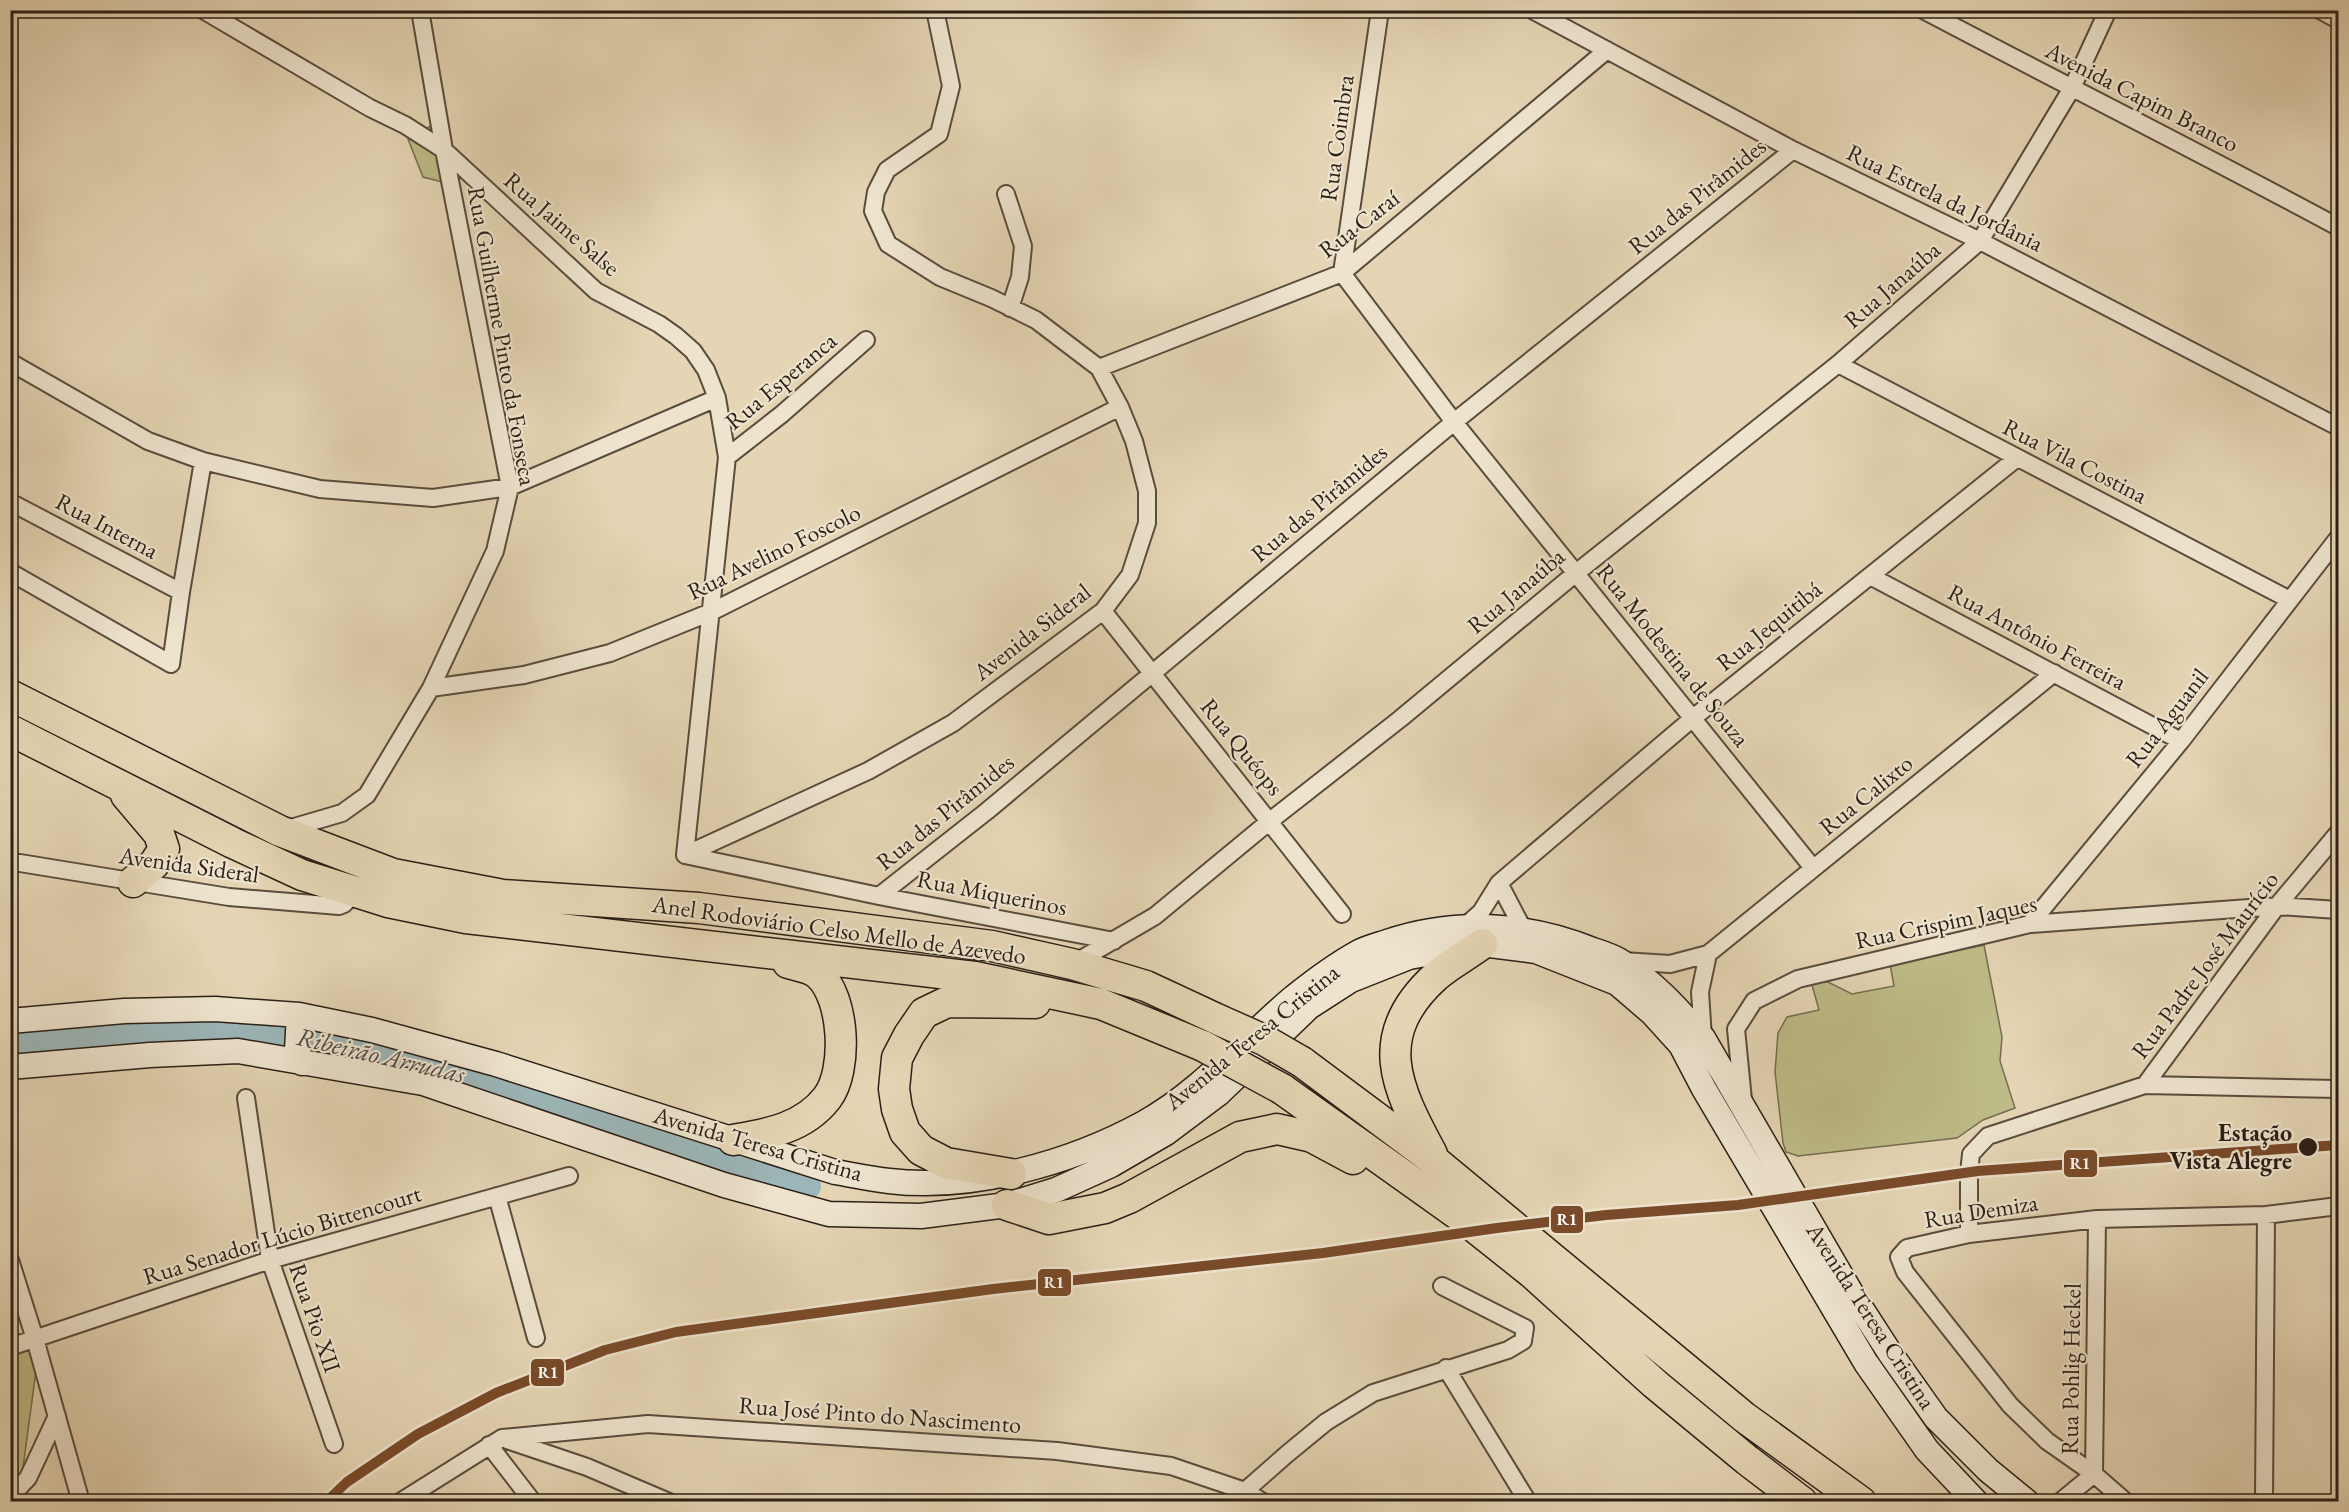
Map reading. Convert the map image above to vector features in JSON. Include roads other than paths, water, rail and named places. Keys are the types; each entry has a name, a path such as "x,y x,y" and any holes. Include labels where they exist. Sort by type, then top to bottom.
{"highway":[{"name":"Anel Rodoviário Celso Mello de Azevedo","path":"10,695 280,831 393,874 503,895 699,908 992,946 1072,964 1146,986 1264,1040 1302,1062 1437,1162 1744,1417 1861,1502"},
{"name":"Anel Rodoviário Celso Mello de Azevedo","path":"10,730 302,875 388,902 465,918 975,977 1101,1004 1203,1046 1282,1089 1462,1218 1532,1273 1655,1384 1802,1502"},
{"path":"116,784 159,834 164,849 154,864 133,882"},
{"path":"1437,1162 1413,1119 1399,1083 1396,1069 1396,1035 1409,1005 1472,936"},
{"path":"727,947 810,969 819,974 836,1002 840,1020 838,1068 827,1098 808,1116 786,1130 733,1140"},
{"path":"1011,1174 946,1163 921,1150 904,1132 897,1109 894,1089 897,1058 924,1013 947,1002 1101,1004"},
{"path":"1007,1205 1049,1219 1105,1208 1129,1198 1240,1137 1277,1129 1312,1137 1462,1218"}],"main road":[{"name":"Avenida Teresa Cristina","path":"10,1067 150,1055 238,1051 300,1056 423,1083 724,1185 829,1215 921,1216 1007,1205 1065,1186 1111,1165 1166,1133 1218,1094 1308,1007 1351,980 1495,927 1523,929 1569,940 1620,960 1665,998 1703,1038 1850,1291 1890,1353 1936,1418 1988,1470 2027,1502"},
{"name":"Avenida Teresa Cristina","path":"10,1021 124,1011 215,1009 372,1030 496,1064 835,1172 890,1181 938,1182 1011,1174 1087,1149 1144,1122 1201,1084 1295,997 1360,951 1406,936 1472,936 1536,951 1617,983 1652,1013 1681,1045 1704,1089 1866,1363 1927,1450 1976,1502"},
{"path":"299,1019 300,1056"}],"street":[{"name":"Rua Jaime Salse","path":"203,10 370,108 405,125 444,150 596,291 659,324 693,351 706,370 717,398 727,457 685,855"},
{"name":"Rua Guilherme Pinto da Fonseca","path":"280,831 342,813 367,795 431,688 495,550 510,487 444,150 420,10"},
{"name":"Avenida Sideral","path":"685,855 868,771 953,723 1103,611 1130,575 1147,523 1147,491 1134,441 1120,407 1099,368 1036,320 940,277 888,244 873,212 876,192 887,170 939,134 951,86 935,10"},
{"name":"Rua Coimbra","path":"1342,273 1380,10"},
{"name":"Rua Estrela da Jordânia","path":"1532,10 1793,150 1980,241 2338,427"},
{"name":"Avenida Capim Branco","path":"1923,10 2172,138 2338,227"},
{"name":"Rua Janaúba","path":"1072,964 1155,916 1270,821 1400,719 1576,573 1838,364 1980,241 2072,88 2108,10"},
{"path":"2320,10 2338,20"},
{"name":"Rua Caraí","path":"1099,368 1342,273 1607,50"},
{"name":"Rua das Pirâmides","path":"879,896 987,811 1454,422 1793,150"},
{"path":"1006,194 1023,246 1020,277 1010,308"},
{"name":"Rua Modestina de Souza","path":"1342,273 1454,422 1813,868"},
{"name":"Rua Esperanca","path":"727,457 782,414 866,340"},
{"path":"10,362 148,441 203,461 320,489 433,498 510,487 717,398"},
{"name":"Rua Vila Costina","path":"1838,364 2290,600"},
{"name":"Rua Avelino Foscolo","path":"431,688 524,675 610,653 711,612 1120,407"},
{"name":"Rua Jequitibá","path":"1472,936 1481,912 1499,883 1693,718 2017,458"},
{"path":"10,572 171,664 203,461"},
{"name":"Rua Interna","path":"10,502 181,592"},
{"name":"Rua Aguanil","path":"2030,924 2181,741 2338,538"},
{"name":"Rua Antônio Ferreira","path":"1870,576 2181,741"},
{"name":"Rua Quéops","path":"1103,611 1342,914"},
{"name":"Rua Calixto","path":"1620,960 1670,964 1708,954 2054,673"},
{"name":"Rua Padre José Maurício","path":"1969,1234 1971,1154 1988,1136 2145,1085 2277,906 2338,833"},
{"name":"Rua Miquerinos","path":"685,855 879,896 1114,941"},
{"name":"Avenida Sideral","path":"10,863 229,897 339,906 344,904 356,891"},
{"path":"1499,883 1523,929"},
{"name":"Rua Crispim Jaques","path":"1744,1108 1736,1029 1754,1001 1798,979 2030,924 2277,906 2338,910"},
{"path":"1703,1038 1700,992 1708,954"},
{"path":"2145,1085 2338,1089"},
{"name":"Rua Pio XII","path":"246,1098 270,1260 334,1444"},
{"name":"Rua Senador Lúcio Bittencourt","path":"10,1347 270,1260 569,1176"},
{"path":"497,1196 536,1338"},
{"name":"Rua Demiza","path":"2126,1502 2094,1474 2047,1441 2010,1405 1905,1272 1899,1257 1907,1248 1969,1234 2097,1220 2266,1215 2338,1206"},
{"path":"2264,1502 2266,1215"},
{"name":"Rua Pohlig Heckel","path":"2060,1502 2094,1474 2097,1220"},
{"path":"10,1260 81,1502"},
{"path":"1243,1496 1326,1422 1373,1393 1508,1350 1523,1341 1525,1328 1442,1286"},
{"path":"10,1290 26,1310"},
{"path":"1446,1368 1528,1502"},
{"path":"10,1497 28,1478 57,1416"},
{"name":"Rua José Pinto do Nascimento","path":"495,1442 648,1424 1057,1451 1170,1466 1263,1502"},
{"path":"400,1502 495,1442 587,1467 669,1502"},
{"path":"495,1442 533,1502"}],"waterway":[{"name":"Ribeirão Arrudas","path":"10,1042 117,1030 180,1026 267,1030 425,1060 662,1142 807,1186"}],"place":[{"name":"Estação Vista Alegre","path":"2308,1147"}]}
